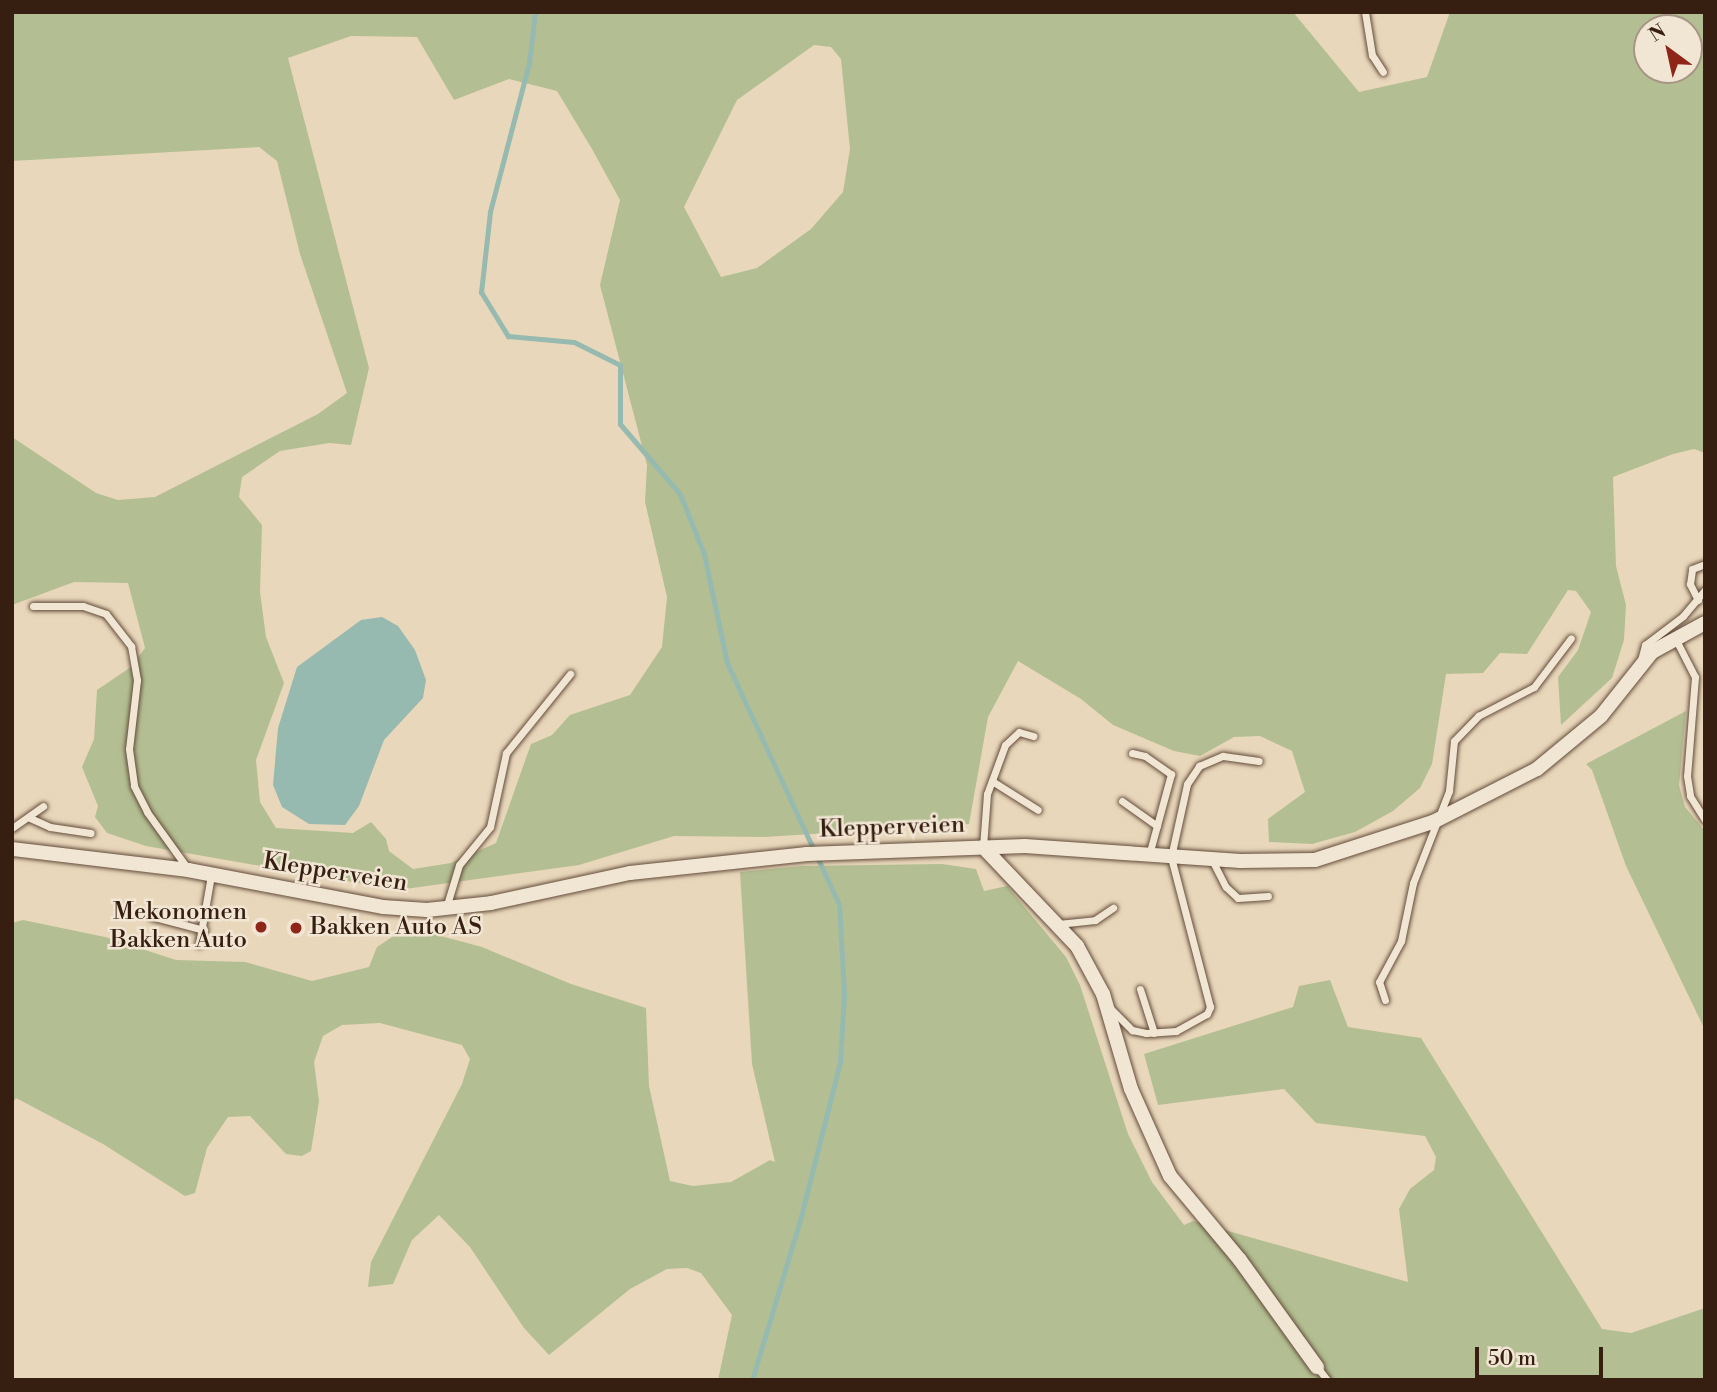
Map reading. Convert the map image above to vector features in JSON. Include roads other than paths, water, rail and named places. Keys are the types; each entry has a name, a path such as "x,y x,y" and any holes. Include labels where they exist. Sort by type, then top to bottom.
{"street":[{"name":"Klepperveien","path":"12,849 188,870 383,908 446,908 491,903 630,873 718,862 983,847 1064,847 1211,860 1315,860 1433,822 1507,787 1559,752 1601,716 1640,664 1675,638 1705,623"},
{"path":"983,847 1077,946 1107,1007 1130,1089 1170,1176 1240,1260 1317,1367"}],"lane":[{"path":"1365,12 1372,55 1383,72"},
{"path":"1698,600 1690,584 1692,569 1705,564"},
{"path":"1640,664 1645,645 1698,600 1705,590"},
{"path":"33,606 83,606 106,614 131,646 136,680 129,749 136,792 188,870"},
{"path":"1385,1000 1379,982 1401,941 1413,883 1428,850 1433,822 1449,791 1454,741 1478,716 1534,687 1571,638"},
{"path":"1675,638 1695,677 1687,776 1690,796 1705,820"},
{"path":"446,908 458,865 490,827 506,752 570,674"},
{"path":"983,847 982,825 992,781 1007,740 1019,733 1033,736"},
{"path":"1132,753 1145,756 1171,774 1149,856"},
{"path":"1107,1007 1132,1030 1154,1033 1188,1026 1210,1007 1171,857 1192,774 1223,755 1259,761"},
{"path":"992,781 1038,810"},
{"path":"1122,801 1157,826"},
{"path":"12,828 30,818 43,806"},
{"path":"30,818 50,827 91,833"},
{"path":"1211,860 1226,887 1238,898 1268,896"},
{"path":"199,944 204,930 211,874"},
{"path":"1057,923 1095,920 1113,908"},
{"path":"151,916 204,930"},
{"path":"1140,989 1154,1033"},
{"path":"1317,1367 1327,1380"}],"water":[{"path":"382,617 398,626 415,650 426,680 423,698 384,740 359,806 345,825 309,824 282,807 273,785 278,728 297,667 361,620"}],"waterway":[{"path":"535,12 529,63 490,212 481,292 508,336 574,342 620,365 620,424 680,494 704,554 727,663 839,904 844,993 840,1062 800,1220 752,1380"}],"place":[{"name":"Mekonomen Bakken Auto","path":"261,927"},
{"name":"Bakken Auto AS","path":"296,928"}]}
